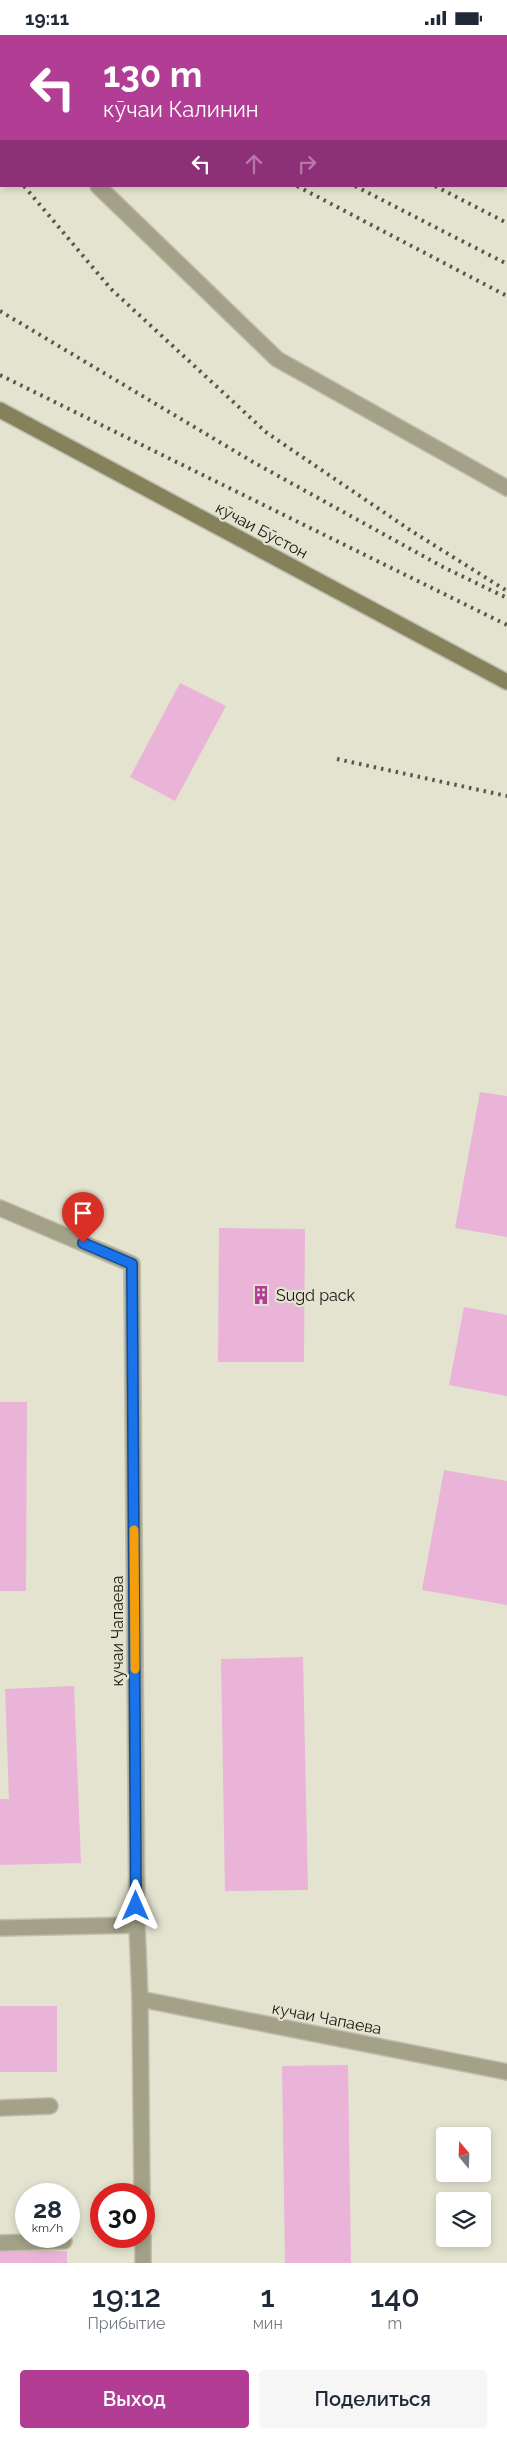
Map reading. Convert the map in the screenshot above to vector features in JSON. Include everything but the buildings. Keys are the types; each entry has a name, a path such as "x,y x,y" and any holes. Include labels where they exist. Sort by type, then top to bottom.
{"main road":[{"name":"кӯчаи Бӯстон","path":"0,410 507,682"}],"street":[{"path":"99,187 276,359 507,488"},
{"name":"кучаи Чапаева","path":"0,1208 132,1264 137,1925 140,1999 142,2183"},
{"path":"0,1928 137,1925"},
{"name":"кучаи Чапаева","path":"140,1999 507,2072"},
{"path":"0,2108 50,2106"},
{"path":"0,2243 15,2243"},
{"path":"143,2248 143,2263"}],"railway":[{"path":"25,187 111,289 267,433 410,530 507,591"},
{"path":"299,187 507,296"},
{"path":"357,187 507,264"},
{"path":"437,187 507,223"},
{"path":"0,311 253,462 443,567 505,597"},
{"path":"0,375 507,625"},
{"path":"337,759 507,796"}],"slow traffic":[{"path":"134,1530 135,1669"}],"place":[{"name":"Sugd pack","path":"261,1295"}],"route":[{"path":"83,1243 132,1264 136,1906"}]}
